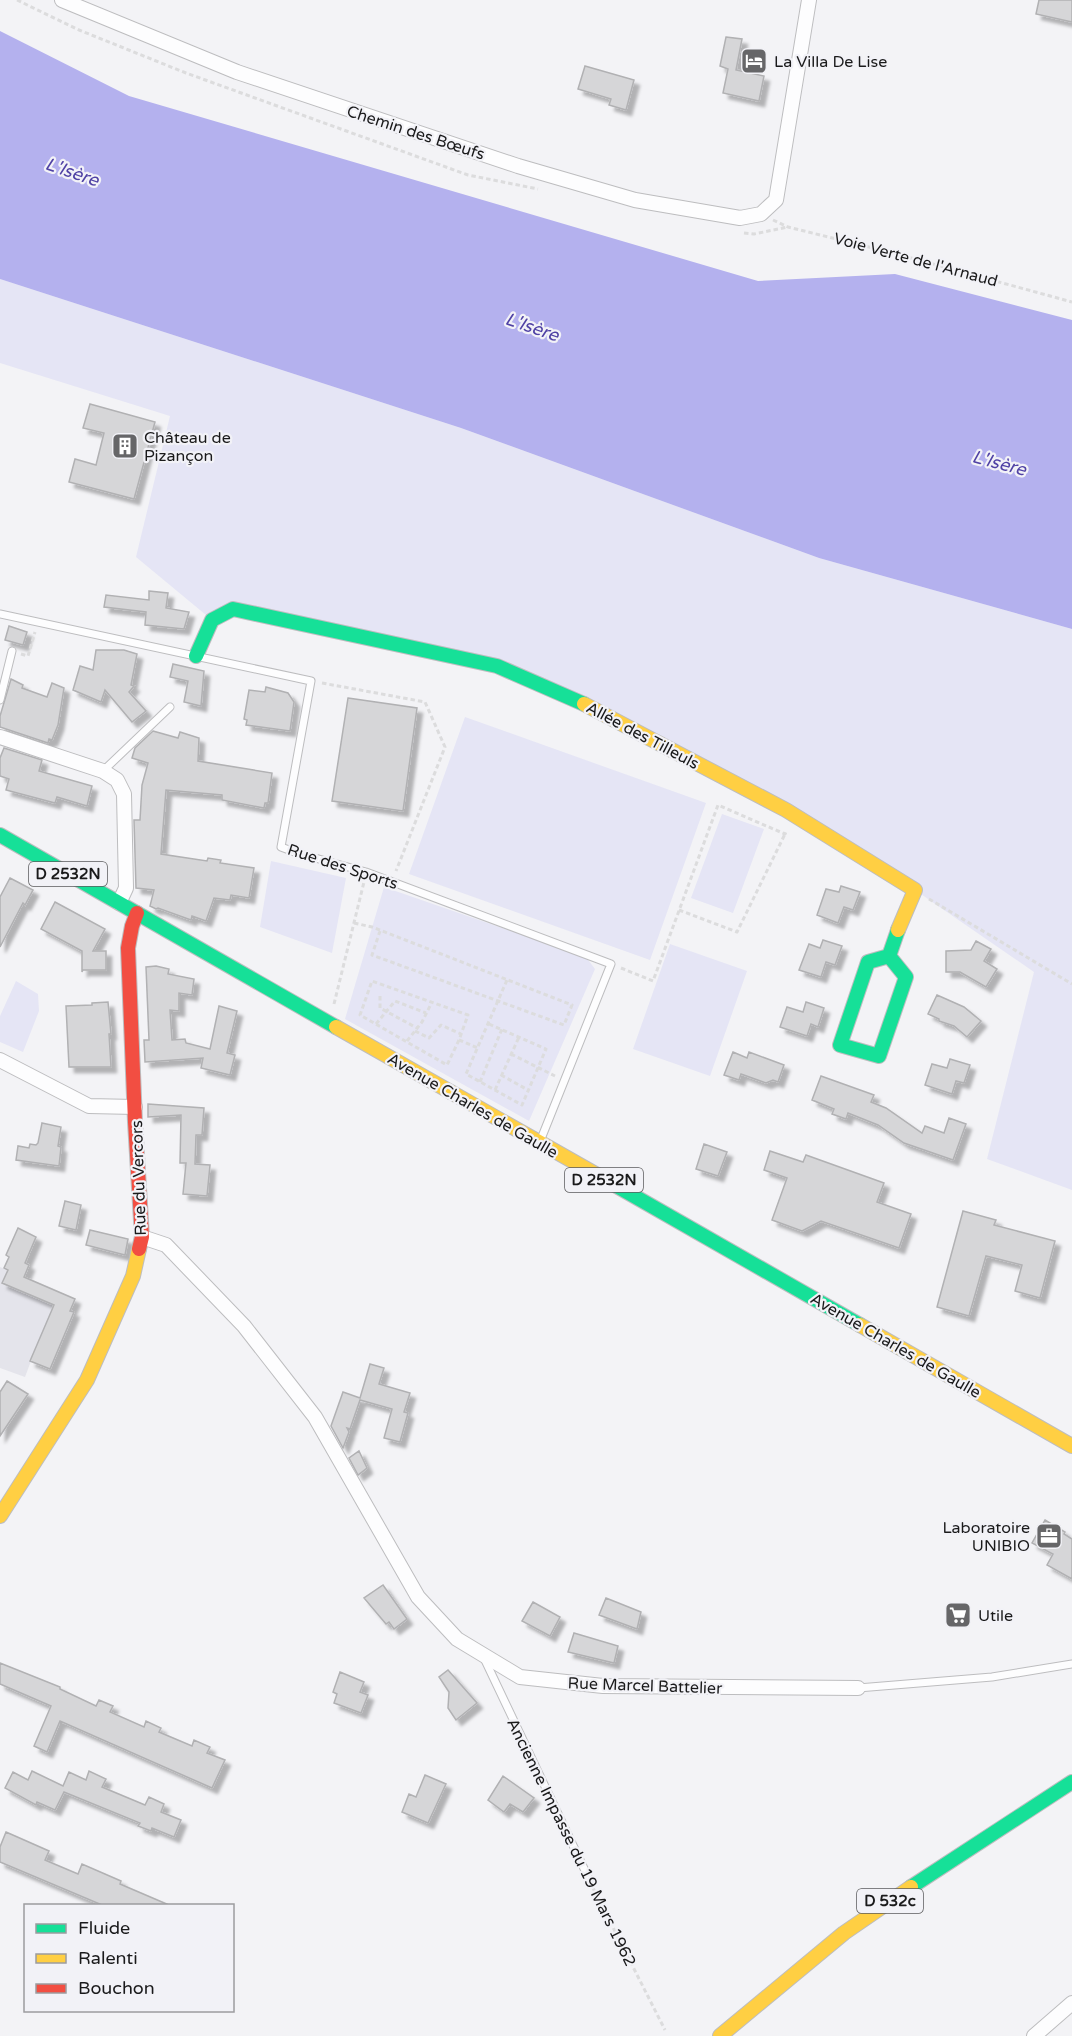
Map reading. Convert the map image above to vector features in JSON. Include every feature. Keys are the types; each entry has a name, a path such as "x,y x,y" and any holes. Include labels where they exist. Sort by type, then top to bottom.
{"main road":[{"name":"Allée des Tilleuls","path":"196,656 212,620 233,609 497,666 575,699 794,815 915,890"},
{"name":"Avenue Charles de Gaulle","path":"0,835 1072,1446"},
{"path":"890,956 915,890"},
{"name":"Rue du Vercors","path":"0,1516 87,1380 133,1276 142,1237 128,948 136,914"},
{"path":"890,956 906,977 879,1056 840,1045 868,962 890,956"},
{"name":"D 532c","path":"720,2036 844,1933 925,1877 1072,1782"}],"street":[{"name":"Chemin des Bœufs","path":"63,0 237,72 518,166 635,200 740,218 761,214"},
{"path":"761,214 776,200 809,0"},
{"path":"0,737 103,771 117,780 124,794 126,888 119,903"},
{"path":"0,1060 89,1106 135,1107"},
{"name":"Rue Marcel Battelier","path":"142,1237 166,1245 244,1326 315,1417 418,1597 457,1639 520,1677 603,1686 858,1688"},
{"path":"1034,2036 1072,2003"}],"lane":[{"path":"0,614 196,656 231,666 311,681"},
{"path":"0,700 12,651"},
{"name":"Rue des Sports","path":"311,681 281,847 392,881 611,964"},
{"path":"103,771 170,707"},
{"path":"539,1143 611,964"},
{"name":"Ancienne Impasse du 19 Mars 1962","path":"481,1653 589,1879"},
{"name":"Rue Marcel Battelier","path":"858,1688 992,1677 1072,1664"}],"path":[{"name":"Voie Verte de l'Arnaud","path":"761,214 788,227 1072,302"},
{"path":"12,651 28,656 38,623"},
{"path":"311,681 425,702 445,747 392,881"},
{"path":"611,964 653,981 718,805 785,834"},
{"path":"680,910 737,932 794,815"},
{"path":"329,1024 366,872"},
{"path":"915,890 1072,984"},
{"path":"354,923 380,931 572,1005 564,1025 372,955 380,931"},
{"path":"489,1023 546,1049 522,1105 466,1074 507,980"},
{"path":"372,981 432,1002 468,1015 447,1065 360,1015 372,981"},
{"path":"380,996 380,1008 429,1038 441,1025 461,1034"},
{"path":"376,1024 395,1001 426,1013"},
{"path":"407,1042 432,1002"},
{"path":"480,1082 502,1029"},
{"path":"495,1090 519,1037"},
{"path":"459,1040 478,1048"},
{"path":"511,1054 565,1081"},
{"path":"501,1075 528,1090"},
{"name":"Ancienne Impasse du 19 Mars 1962","path":"589,1879 665,2030"}],"shaded area":[{"path":"0,279 461,428 819,558 1072,629 1072,1190 987,1159 1034,972 915,890 794,815 497,666 233,609 212,620 136,557 170,416 0,363"},
{"path":"465,717 706,803 650,960 409,874"},
{"path":"722,814 764,829 733,913 691,898"},
{"path":"271,861 346,878 332,953 260,927"},
{"path":"384,887 586,957 595,969 529,1121 345,1019"},
{"path":"670,944 747,971 710,1076 633,1049"},
{"path":"16,981 38,994 39,1011 23,1052 0,1042 0,1016"},
{"path":"0,1267 75,1299 70,1310 74,1312 49,1369 31,1361 25,1377 0,1368"}],"water":[{"name":"L'Isère","path":"0,31 129,96 758,281 895,274 1072,320 1072,629 819,558 461,428 0,279"}],"building":[{"path":"1039,0 1072,0 1072,22 1036,14"},
{"path":"726,37 742,39 736,70 764,76 759,101 723,93 728,69 720,66"},
{"path":"585,66 634,80 626,110 609,105 611,99 578,89"},
{"name":"Château de Pizançon","path":"90,404 155,422 134,499 69,482 75,459 96,465 104,433 83,428"},
{"path":"149,591 168,593 166,608 189,612 184,629 145,625 146,612 104,607 106,595 149,600"},
{"path":"9,626 27,632 23,645 5,640"},
{"path":"96,650 124,650 137,654 131,685 134,686 129,692 146,711 132,722 105,690 101,702 73,690 80,666 93,670"},
{"path":"173,664 204,671 201,706 184,702 188,681 170,677"},
{"path":"11,679 23,685 22,688 47,697 52,683 64,688 58,725 52,740 49,739 48,743 0,727 0,716"},
{"path":"266,687 288,693 294,702 290,731 246,725 247,720 244,719 249,690 265,692"},
{"path":"348,698 417,708 403,811 332,801"},
{"path":"153,731 178,738 180,732 199,738 198,761 272,773 268,803 265,803 264,808 222,800 222,795 166,790 161,854 207,861 208,858 221,860 220,863 254,868 249,898 231,895 230,900 214,898 206,921 192,916 191,920 156,909 150,906 154,890 136,888 134,820 140,820 142,785 148,763 132,758 135,748"},
{"path":"4,748 42,760 39,771 92,786 87,806 57,797 55,803 6,790 9,779 0,776 0,758"},
{"path":"10,878 33,890 25,905 23,903 0,947 0,897"},
{"path":"841,886 860,892 853,910 844,907 838,923 817,915 826,889 839,892"},
{"path":"55,902 105,929 93,951 106,951 106,970 83,970 82,972 82,951 41,929"},
{"path":"823,940 842,946 835,965 826,962 821,977 799,970 809,944 820,948"},
{"path":"976,941 991,949 984,961 997,969 986,987 960,972 946,972 946,951 971,950"},
{"path":"156,966 169,969 168,974 194,979 192,995 179,993 179,1011 170,1010 172,1040 185,1039 186,1043 210,1049 219,1006 237,1011 227,1053 235,1055 230,1075 201,1068 203,1058 145,1062 144,1040 149,1040 146,967"},
{"path":"937,995 964,1007 981,1021 967,1037 954,1026 928,1014"},
{"path":"108,1002 111,1067 69,1067 66,1006"},
{"path":"806,1002 824,1008 818,1027 811,1024 807,1036 780,1027 787,1007 803,1012"},
{"path":"733,1052 747,1058 749,1052 784,1065 778,1082 773,1080 766,1083 741,1074 739,1080 724,1075"},
{"path":"950,1059 970,1065 964,1083 956,1081 952,1094 925,1085 932,1064 947,1068"},
{"path":"821,1076 874,1095 871,1102 886,1108 922,1133 925,1126 944,1133 949,1118 966,1124 953,1160 904,1143 878,1125 848,1113 846,1119 832,1114 834,1109 812,1100"},
{"path":"148,1104 204,1108 202,1135 196,1135 195,1164 210,1165 207,1196 183,1194 186,1163 180,1163 181,1115 148,1117"},
{"path":"42,1123 61,1127 58,1146 61,1147 59,1166 16,1160 18,1146 29,1148 30,1144 38,1143"},
{"path":"704,1144 727,1152 718,1176 696,1169"},
{"path":"770,1151 803,1162 806,1155 884,1183 877,1202 911,1214 899,1248 821,1221 802,1231 772,1220 787,1178 764,1170"},
{"path":"65,1201 81,1205 76,1230 59,1226"},
{"path":"963,1211 996,1220 994,1225 1055,1241 1040,1298 1015,1291 1022,1265 986,1256 969,1316 937,1307"},
{"path":"18,1228 36,1237 25,1263 29,1265 24,1277 75,1299 70,1311 74,1312 50,1369 30,1361 54,1305 2,1283 8,1270 4,1268 9,1257 6,1255"},
{"path":"90,1230 128,1239 125,1255 86,1245"},
{"path":"370,1364 384,1368 379,1384 410,1393 404,1412 408,1413 400,1442 384,1438 392,1409 360,1400 350,1429 347,1428 349,1432 343,1448 331,1426 343,1392 360,1398"},
{"path":"7,1381 28,1394 0,1436 0,1392"},
{"path":"359,1451 367,1468 358,1475 349,1458"},
{"path":"1045,1520 1072,1539 1072,1579 1047,1565 1053,1554 1032,1543"},
{"path":"383,1585 407,1619 394,1629 389,1622 386,1624 364,1598"},
{"path":"606,1598 641,1612 637,1629 599,1615"},
{"path":"533,1602 560,1617 550,1636 522,1621"},
{"path":"574,1633 618,1646 614,1663 568,1652"},
{"path":"0,1663 60,1687 96,1706 99,1700 113,1706 110,1712 144,1727 146,1721 161,1728 159,1732 192,1746 194,1740 210,1747 207,1753 225,1760 212,1788 60,1721 47,1752 34,1746 51,1706 0,1684"},
{"path":"448,1670 477,1703 456,1720 448,1708 449,1692 439,1677"},
{"path":"340,1672 364,1682 360,1692 368,1695 361,1713 334,1703 337,1694 333,1692"},
{"path":"32,1771 63,1786 69,1772 86,1780 89,1771 106,1779 102,1787 145,1805 149,1797 164,1804 161,1812 181,1820 174,1837 152,1828 151,1831 138,1826 140,1823 64,1792 55,1810 37,1802 36,1805 5,1788 13,1772 28,1780"},
{"path":"425,1775 446,1784 428,1823 402,1812 409,1794 416,1797"},
{"path":"503,1776 534,1798 523,1812 510,1804 504,1812 488,1800"},
{"path":"6,1832 49,1851 45,1860 78,1874 82,1864 121,1881 120,1884 167,1904 100,1904 0,1862 0,1847"}],"traffic: fast":[{"path":"196,656 212,620 233,609 497,666 584,704"},
{"path":"0,835 336,1027"},
{"path":"889,956 906,977 879,1056 840,1045 868,962 889,956 898,930"},
{"path":"599,1176 860,1325"},
{"path":"911,1887 1072,1782"}],"traffic: slow":[{"path":"584,704 786,810 915,890 898,930"},
{"path":"336,1027 599,1176"},
{"path":"0,1516 87,1380 133,1276 139,1249"},
{"path":"860,1325 1072,1446"},
{"path":"720,2036 844,1933 911,1887"}],"traffic: jam":[{"path":"137,913 128,948 142,1237 139,1249"}],"place":[{"name":"La Villa De Lise","path":"754,61"},
{"name":"Château de Pizançon","path":"125,446"},
{"name":"Laboratoire UNIBIO","path":"1049,1536"},
{"name":"Utile","path":"958,1615"}]}
